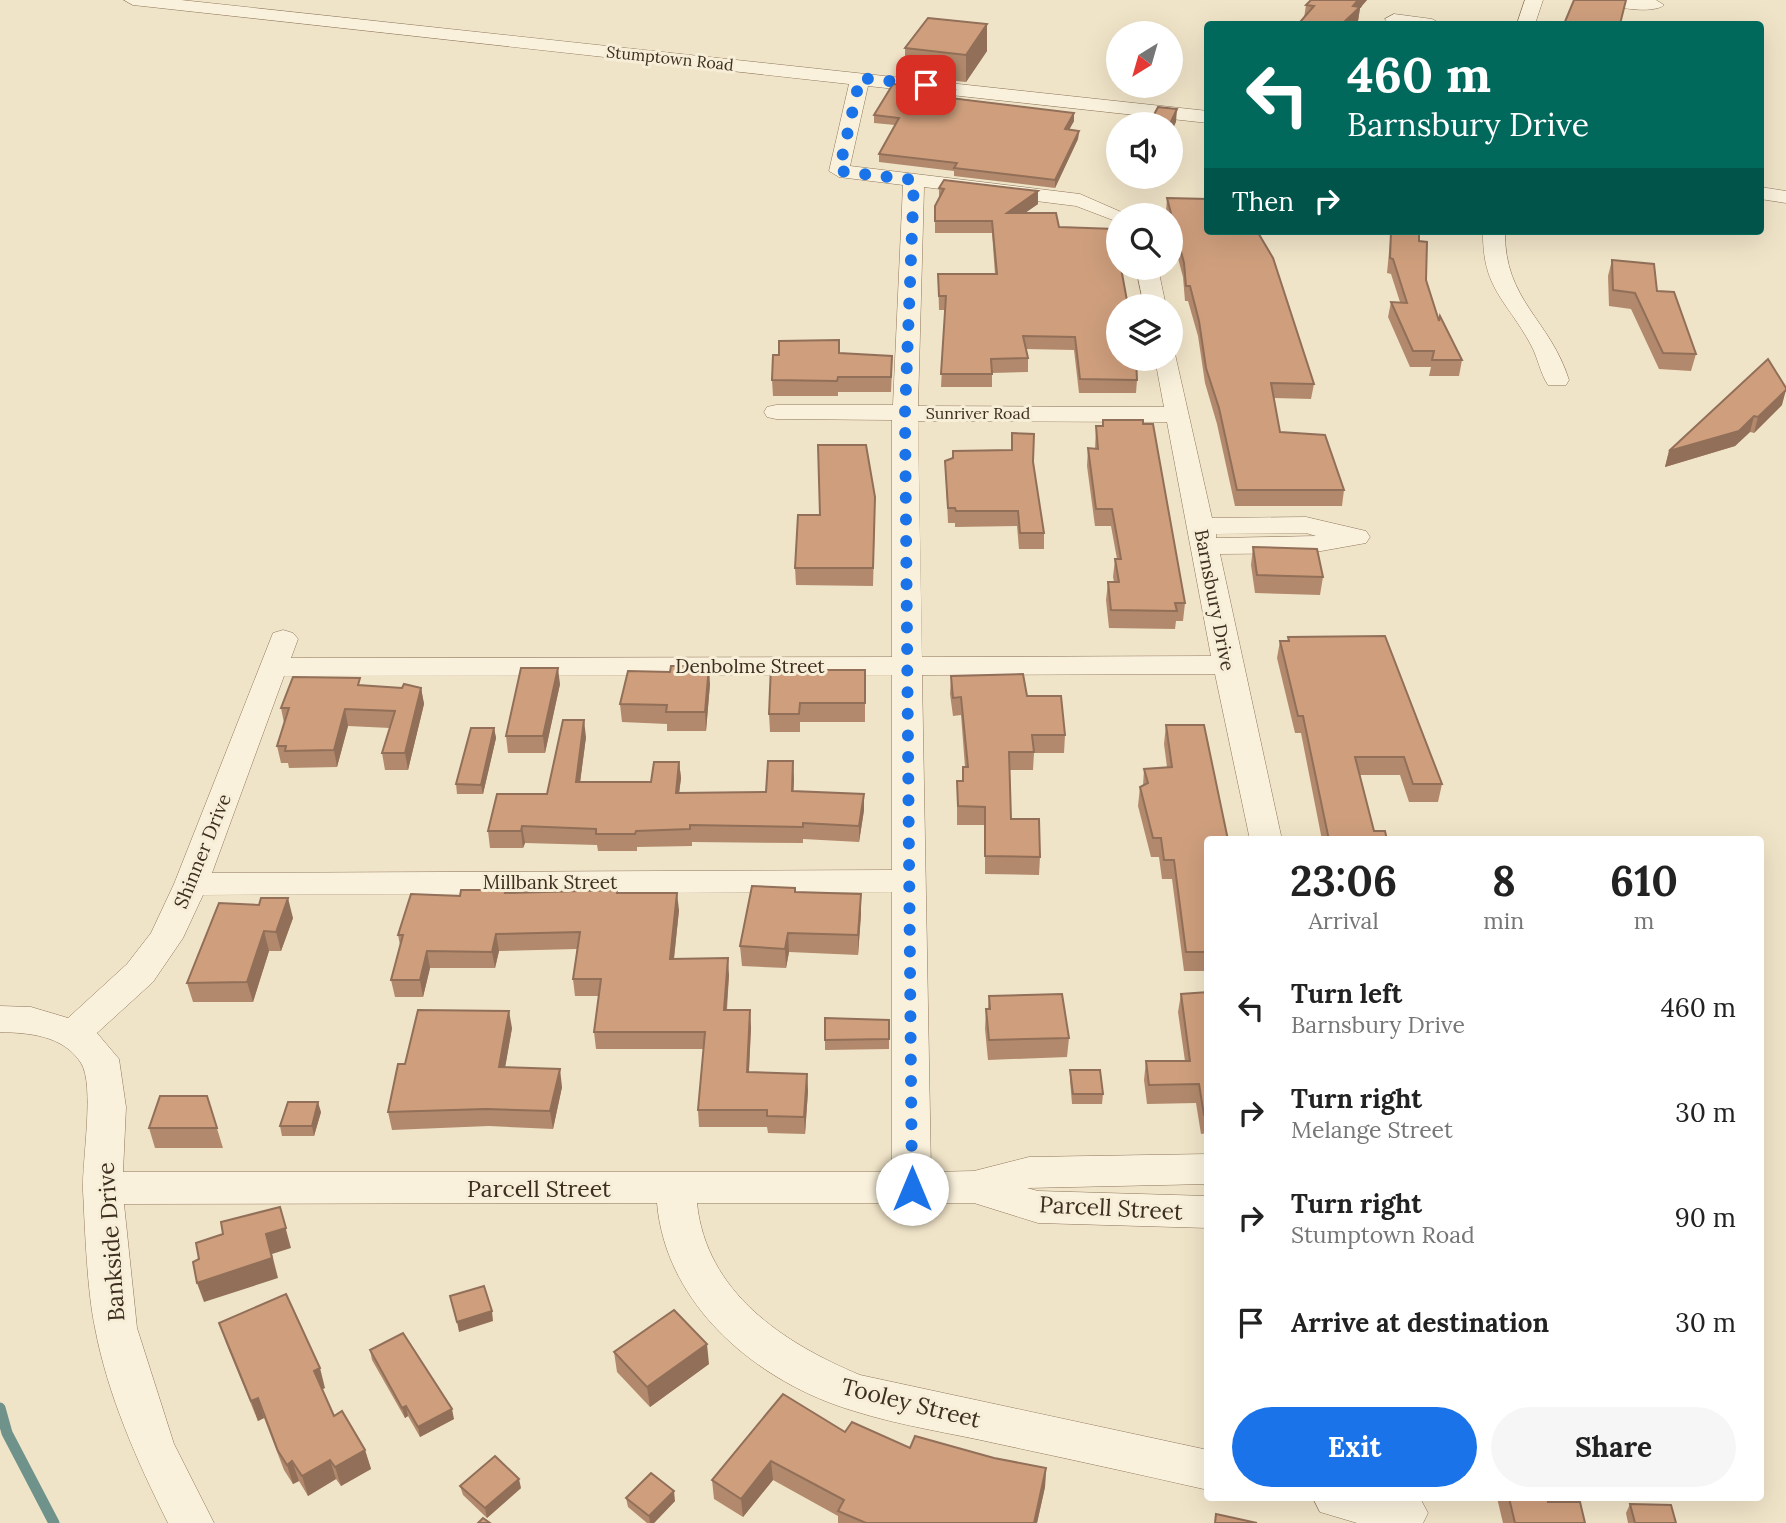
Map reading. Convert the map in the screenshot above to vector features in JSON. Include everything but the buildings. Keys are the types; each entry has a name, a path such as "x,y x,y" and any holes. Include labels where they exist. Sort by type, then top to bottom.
{"street":[{"name":"Stumptown Road","path":"133,0 1204,117"},
{"path":"1393,21 1409,0"},
{"path":"1527,21 1534,0"},
{"path":"1611,0 1655,5"},
{"path":"860,78 839,171 1080,200 1106,211"},
{"path":"912,1189 905,413 914,180"},
{"path":"1764,194 1786,197"},
{"path":"1494,235 1496,263 1503,290 1553,362 1557,380"},
{"name":"Barnsbury Drive","path":"1170,371 1265,836"},
{"name":"Sunriver Road","path":"776,412 1180,415"},
{"name":"Denbolme Street","path":"278,653 908,666 1228,665"},
{"name":"Shinner Drive","path":"74,1033 141,974 166,938 191,884 278,653"},
{"name":"Millbank Street","path":"191,884 910,881"},
{"name":"Bankside Drive","path":"0,1019 30,1020 74,1033 100,1059 107,1107 103,1188 116,1328 153,1448 191,1523"},
{"name":"Parcell Street","path":"103,1188 912,1189 974,1187 1029,1172 1204,1169"},
{"name":"Parcell Street","path":"974,1187 1038,1207 1204,1212"},
{"name":"Tooley Street","path":"676,1189 681,1230 690,1258 718,1304 763,1346 820,1379 855,1393 1204,1469"},
{"path":"1352,1501 1405,1511"}],"waterway":[{"path":"0,1408 7,1433 54,1523"}],"route":[{"path":"912,1189 905,413 914,180 839,171 860,78 926,85"}]}
